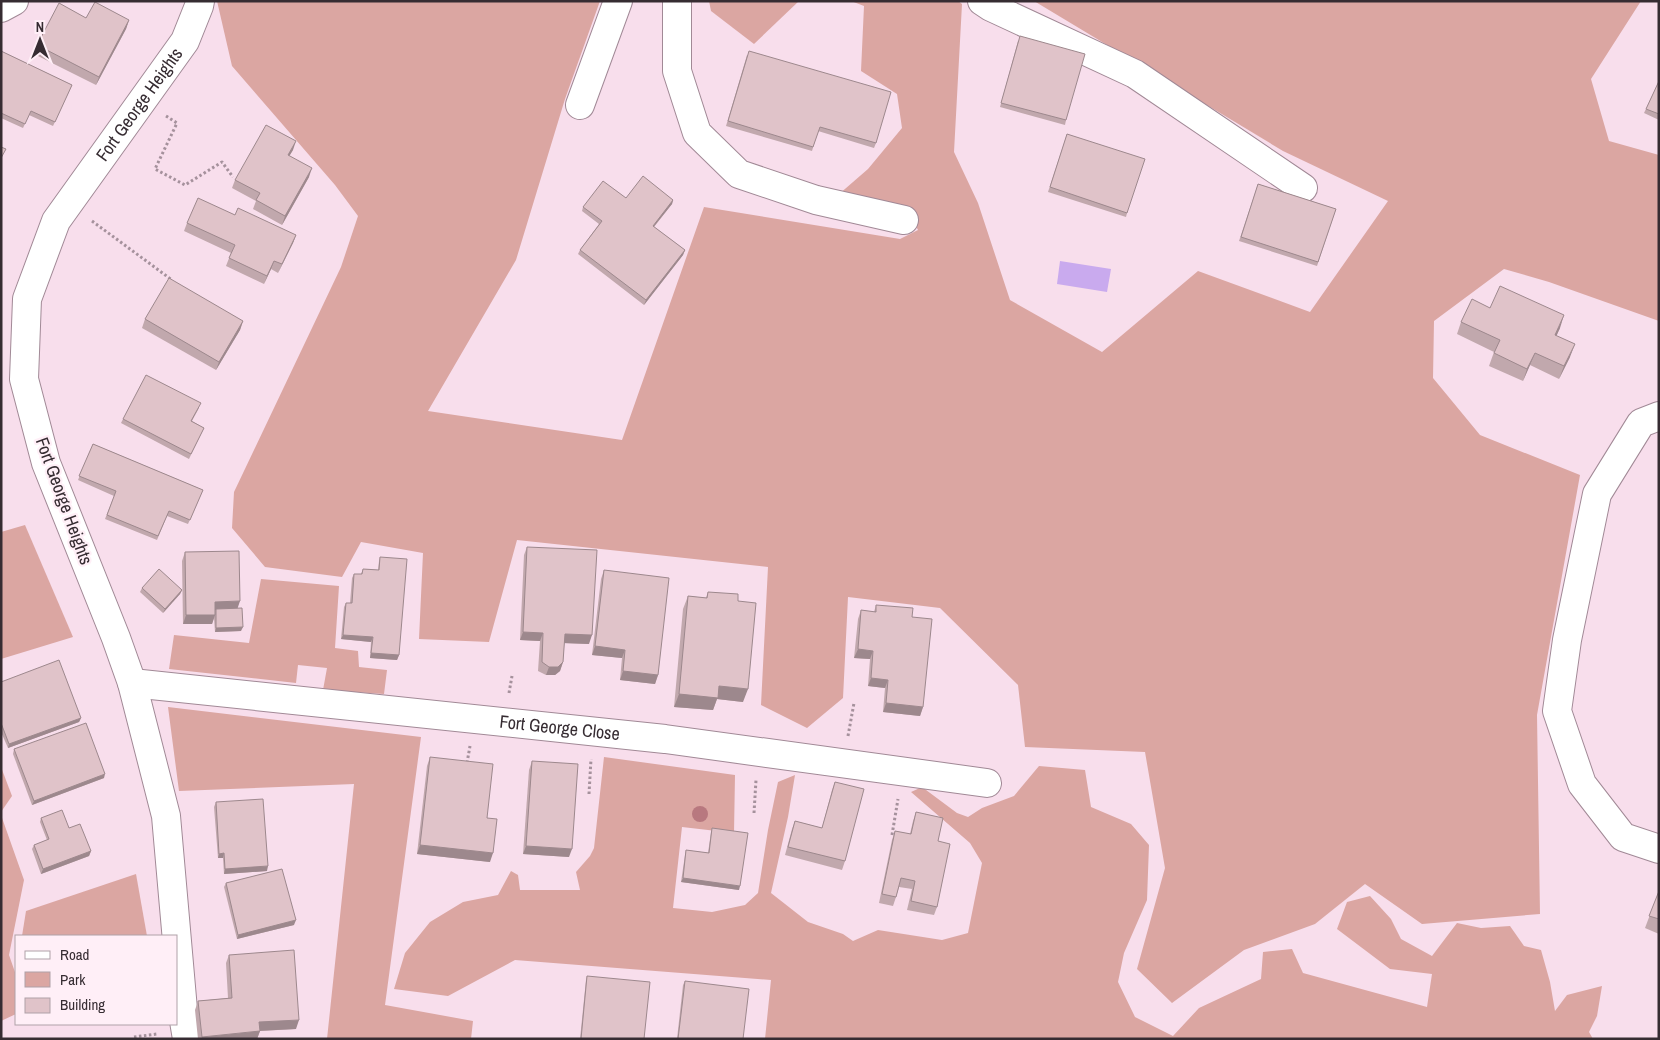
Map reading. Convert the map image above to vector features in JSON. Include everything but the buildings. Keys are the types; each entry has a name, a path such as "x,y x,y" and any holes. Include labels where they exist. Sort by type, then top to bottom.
{"street":[{"path":"1,8 14,1"},
{"name":"Fort George Heights","path":"176,935 166,816 132,683 46,462 24,379 26,299 56,221 185,41 200,1"},
{"path":"580,104 618,1"},
{"path":"677,1 677,71 697,133 739,174 816,200 904,220"},
{"path":"982,1 991,7 1135,74 1303,188"},
{"path":"1659,416 1641,423 1598,494 1567,640 1557,711 1582,784 1623,837 1659,849"},
{"name":"Fort George Close","path":"132,683 665,739 987,783"},
{"name":"Fort George Heights","path":"178,953 187,1039"}],"path":[{"path":"144,100 177,123 155,169 185,185 222,162 233,177"},
{"path":"70,204 178,285"},
{"path":"892,835 902,772"}],"green space":[{"path":"217,1 600,1 565,99 516,260 428,411 622,440 704,207 900,239 918,230 907,209 838,195 868,169 902,128 897,94 861,71 864,6 851,1 958,1 962,4 954,152 978,203 1010,300 1102,352 1198,271 1310,312 1388,201 1283,151 1034,1 1641,1 1591,79 1609,141 1659,155 1659,321 1549,282 1504,269 1434,321 1433,378 1480,435 1580,475 1537,715 1540,914 1422,924 1365,884 1315,924 1244,950 1172,1003 1137,969 1165,868 1145,752 1025,747 1018,685 940,608 848,597 843,698 807,728 761,705 768,567 517,540 489,642 419,639 423,553 361,542 342,577 265,567 232,528 234,492 341,267 358,216 335,185 232,66"},
{"path":"709,1 799,1 754,44 711,11"},
{"path":"25,525 73,637 1,659 1,532"},
{"path":"261,579 339,586 335,648 358,651 359,667 387,670 384,694 323,690 327,668 298,665 296,683 169,669 174,635 249,643"},
{"path":"168,707 421,737 385,1005 473,1021 471,1039 327,1039 354,784 179,791"},
{"path":"604,757 735,775 734,833 682,827 673,908 712,912 745,905 758,893 778,782 795,775 788,817 771,893 808,922 843,934 853,941 878,930 942,940 968,933 982,863 970,843 911,792 922,787 957,813 968,817 982,808 1014,796 1039,766 1085,770 1091,807 1131,824 1149,845 1147,900 1124,953 1118,982 1135,1017 1173,1036 1199,1008 1261,979 1263,952 1292,949 1303,973 1427,1007 1432,974 1390,969 1337,929 1347,902 1370,896 1391,919 1401,939 1432,956 1457,923 1481,928 1510,926 1524,946 1541,950 1550,982 1555,1011 1567,995 1602,986 1597,1016 1589,1032 1593,1039 765,1039 771,980 515,960 448,996 394,989 405,953 430,922 463,902 498,895 511,871 518,875 520,890 580,890 576,872 590,856 594,848"},
{"path":"1,767 12,796 1,812"},
{"path":"1,815 24,880 9,955 15,972 15,1014 1,1021"},
{"path":"136,874 147,935 22,935 26,911"}],"shaded area":[{"path":"1060,261 1111,269 1107,292 1057,284"}]}
